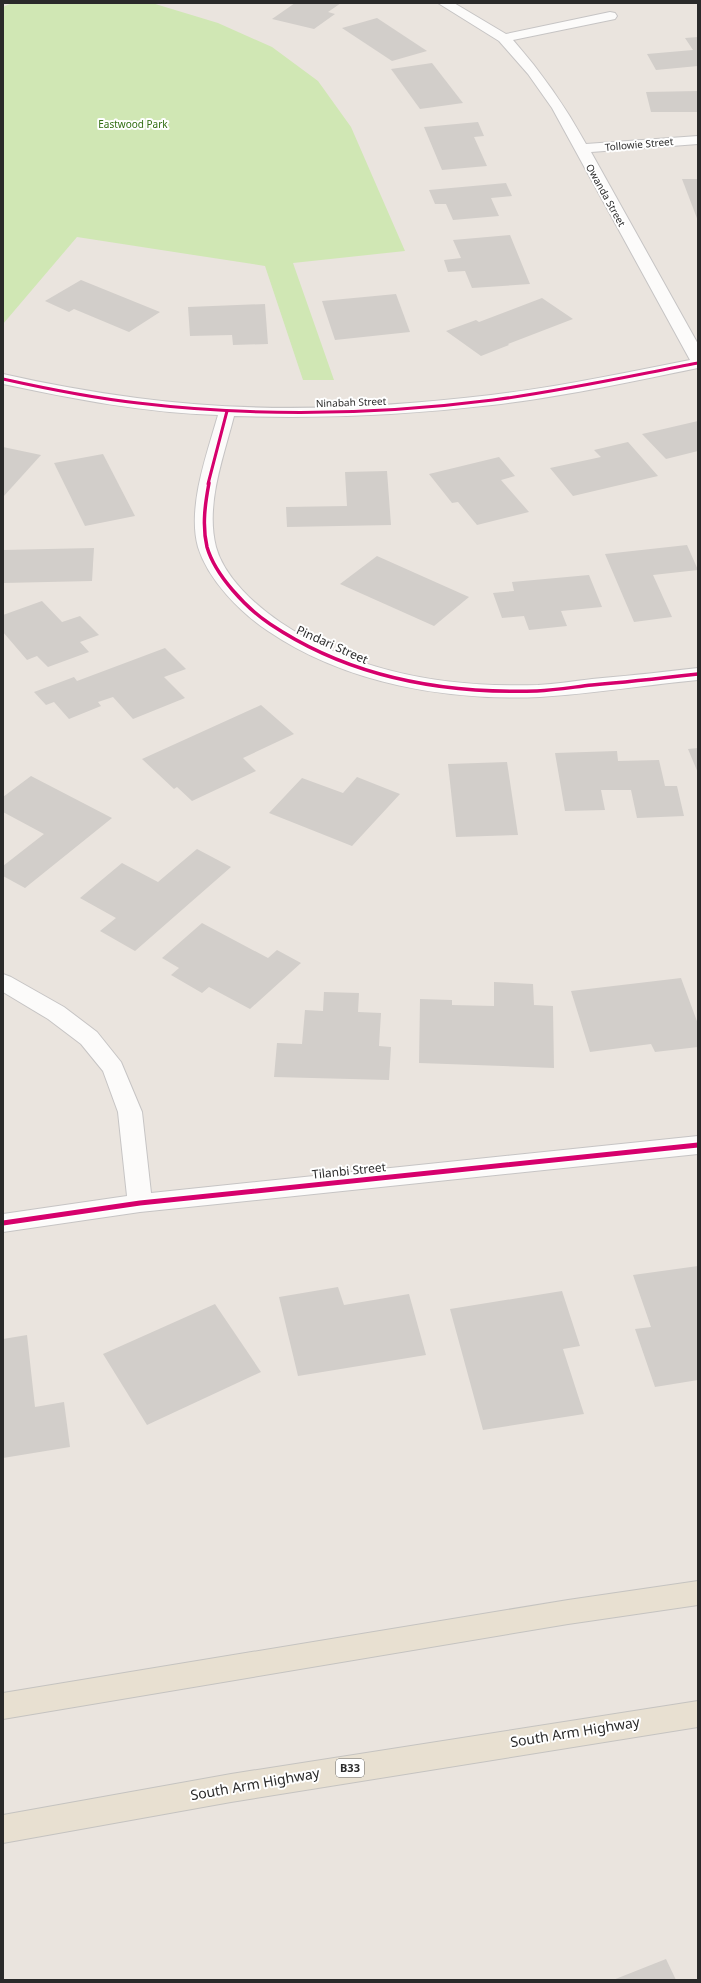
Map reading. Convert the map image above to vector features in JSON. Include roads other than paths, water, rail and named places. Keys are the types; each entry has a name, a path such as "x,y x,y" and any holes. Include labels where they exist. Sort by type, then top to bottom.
{"main road":[{"path":"3,1706 568,1612 698,1593"},
{"name":"South Arm Highway","path":"3,1829 238,1786 698,1714"}],"street":[{"name":"Owanda Street","path":"445,3 504,38 533,71 559,108 698,359"},
{"path":"504,38 610,16"},
{"name":"Tollowie Street","path":"581,149 698,140"},
{"name":"Ninabah Street","path":"3,379 74,394 128,402 227,411 334,412 422,407 560,390 698,363"},
{"name":"Pindari Street","path":"227,411 209,486 204,519 207,546 223,579 243,604 275,629 310,648 356,669 407,682 473,690 532,691 698,674"},
{"path":"3,982 56,1013 89,1038 113,1068 130,1112 140,1203"},
{"name":"Tilanbi Street","path":"3,1223 140,1203 698,1145"}],"park label":[{"name":"Eastwood Park","path":"133,124"}]}
